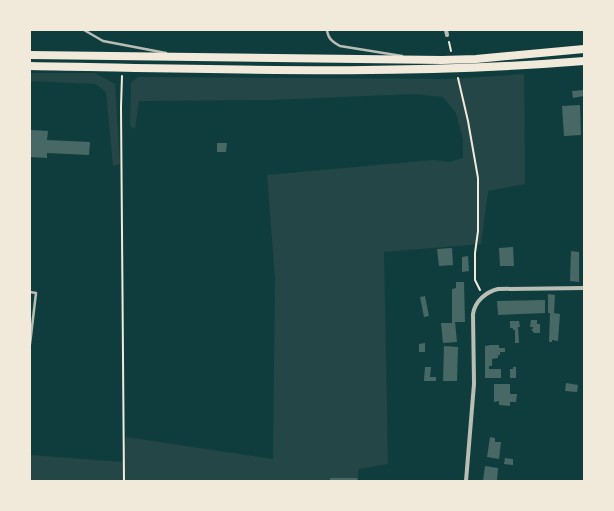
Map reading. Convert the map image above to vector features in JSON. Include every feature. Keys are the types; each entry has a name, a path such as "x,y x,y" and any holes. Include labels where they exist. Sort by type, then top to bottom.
{"main road":[{"path":"30,55 453,60 584,49"},
{"path":"30,66 373,71 455,69 560,63 584,60"}],"street":[{"path":"466,481 474,384 475,306 484,296 493,290 504,288 584,288"}],"lane":[{"path":"84,30 96,38 111,43 184,57"},
{"path":"327,30 328,37 332,42 340,46 424,60"},
{"path":"30,292 36,293 30,344"}],"path":[{"path":"446,32 453,60"},
{"path":"123,67 121,115 124,481"},
{"path":"455,69 462,90 478,178 478,231 475,253 475,280 484,296"}],"shaded area":[{"path":"30,73 95,73 115,84 120,164 113,166 106,92 96,84 30,81"},
{"path":"524,74 525,184 488,191 481,244 384,252 388,464 359,469 357,481 30,481 30,455 122,462 126,437 273,459 275,277 267,175 433,160 450,162 463,158 463,139 456,113 443,97 414,94 270,100 139,101 135,129 130,126 131,82 139,77 452,79"}],"building":[{"path":"584,90 584,96 573,98 572,91"},
{"path":"580,105 581,135 564,136 562,106"},
{"path":"30,130 48,131 47,140 90,142 89,155 47,153 47,158 30,157"},
{"path":"217,143 227,143 226,152 217,152"},
{"path":"513,247 514,266 500,266 499,248"},
{"path":"452,248 453,265 439,266 437,249"},
{"path":"571,251 579,252 579,282 570,281"},
{"path":"468,256 469,271 462,272 462,257"},
{"path":"456,282 464,282 465,322 455,322 457,342 443,343 441,323 452,323 452,289 456,288"},
{"path":"548,294 555,295 554,313 560,314 558,341 552,340 552,342 549,342 550,313 548,313"},
{"path":"425,296 429,316 424,317 420,297"},
{"path":"545,300 545,313 498,315 497,301"},
{"path":"531,320 537,320 537,324 540,324 540,333 534,333 531,329 533,329 533,327 530,327"},
{"path":"510,321 519,321 519,343 515,343 515,330 510,328"},
{"path":"425,343 425,352 419,352 419,344"},
{"path":"499,345 499,348 505,348 505,352 500,352 498,358 492,359 492,366 489,366 489,369 501,369 501,378 485,378 485,346"},
{"path":"444,346 458,347 457,381 443,381"},
{"path":"425,367 431,367 430,377 436,377 436,381 424,381"},
{"path":"513,367 516,367 516,378 510,378 510,369 513,369"},
{"path":"566,383 578,385 577,392 565,391"},
{"path":"494,384 510,384 510,394 517,394 516,402 510,402 510,406 499,405 499,401 494,402"},
{"path":"490,437 495,438 495,442 501,442 499,459 487,457"},
{"path":"505,458 513,459 513,465 504,464"},
{"path":"485,466 498,468 497,481 483,481"},
{"path":"330,478 358,478 357,481 330,481"}]}
